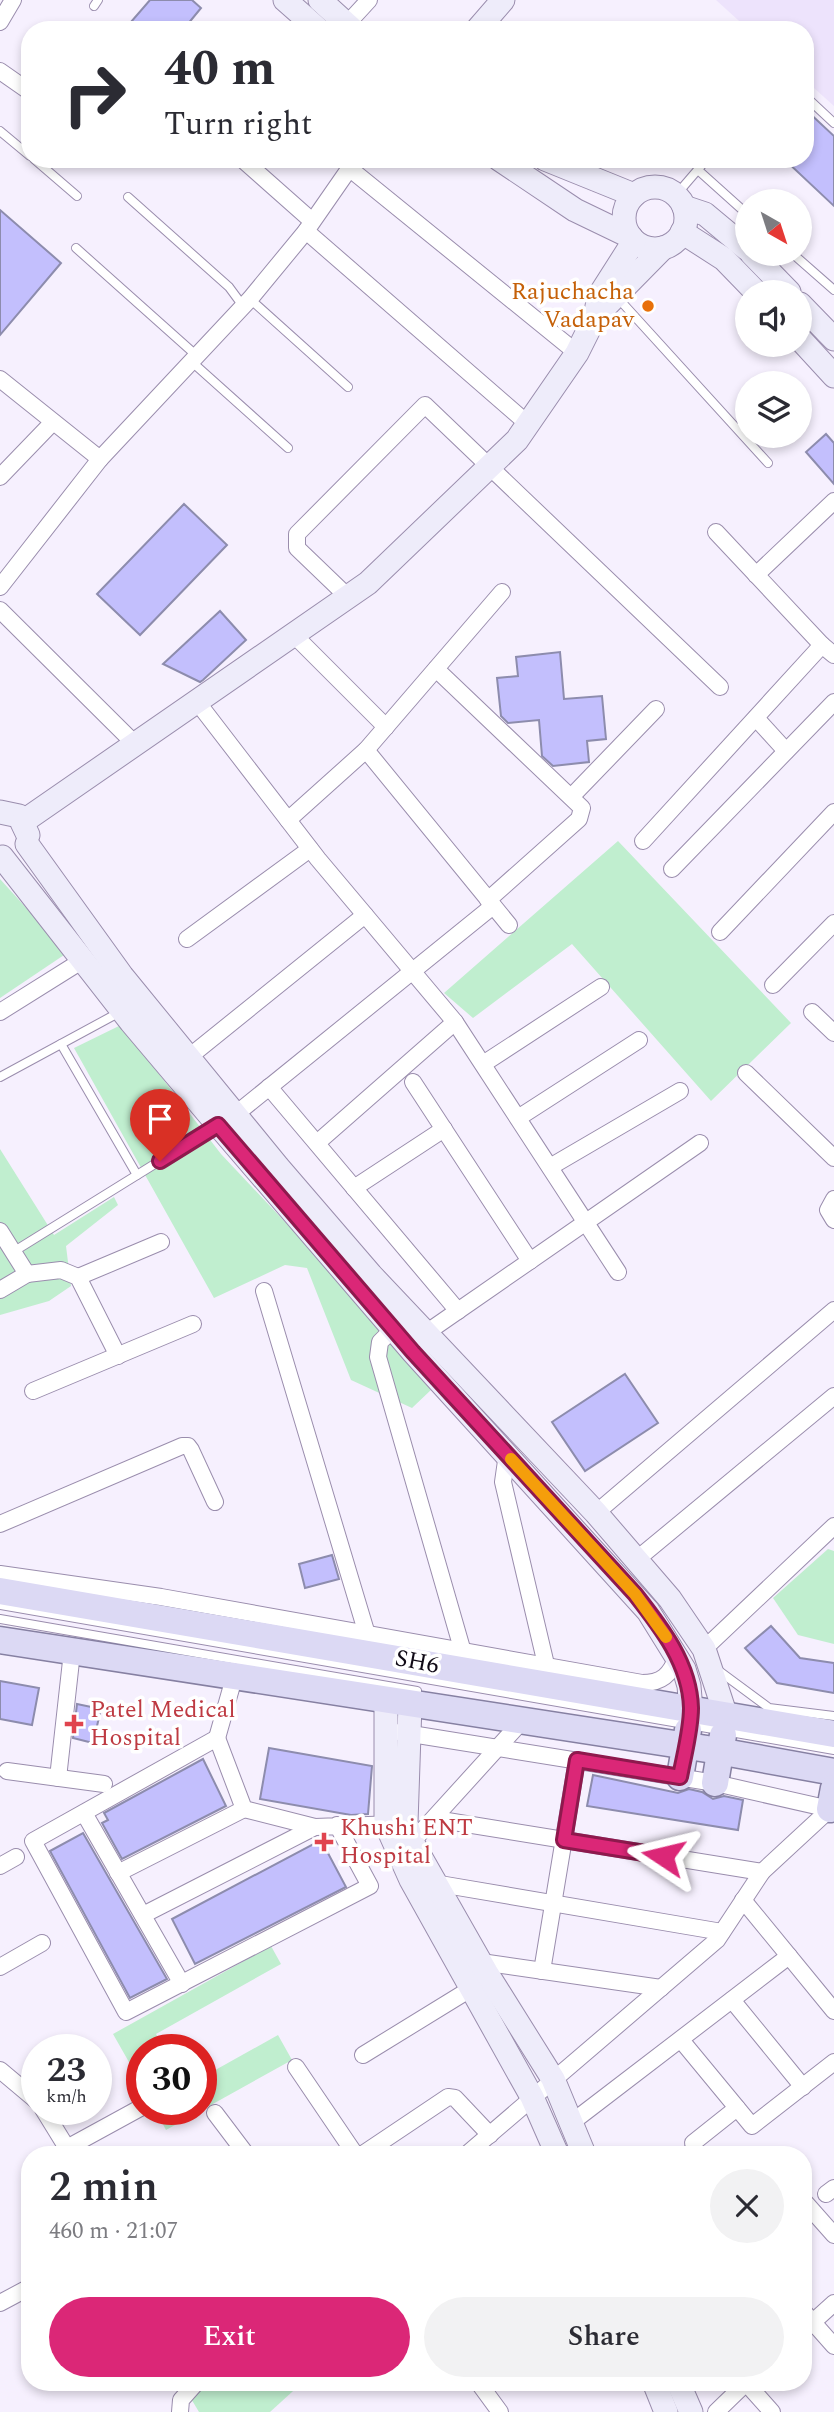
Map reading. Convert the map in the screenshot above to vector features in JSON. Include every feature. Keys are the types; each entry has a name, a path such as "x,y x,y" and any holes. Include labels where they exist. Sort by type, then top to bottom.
{"main road":[{"name":"SH6","path":"0,1591 370,1644 549,1676 688,1728 723,1735 834,1734"},
{"path":"0,1640 234,1678 409,1699 522,1721 688,1728 723,1735 834,1773"},
{"path":"680,1777 688,1728"},
{"path":"715,1783 723,1735"}],"street":[{"path":"0,22 13,0"},
{"path":"285,0 309,21"},
{"path":"320,0 343,21"},
{"path":"354,21 369,0"},
{"path":"485,21 503,0"},
{"path":"0,71 21,86"},
{"path":"251,168 309,226 528,424"},
{"path":"0,587 100,459 247,302 309,226 349,168"},
{"path":"357,168 577,353"},
{"path":"512,168 575,210 653,249 673,243 682,232 687,217 680,201"},
{"path":"567,168 634,195"},
{"path":"633,239 625,223 625,213 634,195 652,187 663,188 680,201 705,214 735,239"},
{"path":"682,232 724,258 745,280"},
{"path":"12,818 136,745 368,583 517,440 577,353 595,317 599,296 633,239"},
{"path":"595,317 618,297 663,248"},
{"path":"764,266 777,280"},
{"path":"812,316 834,339"},
{"path":"812,352 834,376"},
{"path":"0,379 100,459"},
{"path":"348,597 297,548 297,534 422,406 491,465 720,687"},
{"path":"0,477 53,422"},
{"path":"756,575 834,501"},
{"path":"643,841 756,718 828,650 716,532"},
{"path":"288,820 366,750 502,592"},
{"path":"0,610 136,745"},
{"path":"294,635 386,727"},
{"path":"227,1120 490,903 579,819 582,808 572,796 436,669"},
{"path":"198,703 310,849 455,1022 618,1272"},
{"path":"671,869 786,751 832,708"},
{"path":"572,796 656,709"},
{"path":"756,718 786,751"},
{"path":"366,750 509,925"},
{"path":"720,932 834,812"},
{"path":"1,857 16,855 12,818"},
{"path":"12,818 122,976 189,1057 227,1120"},
{"path":"187,939 310,849"},
{"path":"1,857 122,1011 340,1239 401,1321 507,1454 635,1594 661,1628 688,1678 688,1728"},
{"path":"189,1057 365,915"},
{"path":"773,985 834,923"},
{"path":"0,1012 83,960"},
{"path":"483,1064 601,987"},
{"path":"812,1012 834,1033"},
{"path":"317,1143 455,1022"},
{"path":"518,1118 639,1040"},
{"path":"746,1073 834,1158"},
{"path":"413,1082 530,1261"},
{"path":"270,1087 458,1311"},
{"path":"550,1167 680,1091"},
{"path":"354,1188 444,1129"},
{"path":"426,1334 700,1143"},
{"path":"834,1199 828,1210 834,1220"},
{"path":"0,1231 27,1274"},
{"path":"78,1277 161,1242"},
{"path":"0,1290 27,1274 61,1270 78,1277 118,1356"},
{"path":"264,1291 370,1644"},
{"path":"596,1513 834,1310"},
{"path":"401,1321 426,1334 596,1513 670,1599 707,1657 723,1735"},
{"path":"401,1321 380,1342 378,1357 463,1651"},
{"path":"33,1391 193,1324"},
{"path":"636,1560 834,1396"},
{"path":"0,1524 181,1446 188,1446 191,1450 215,1502"},
{"path":"507,1454 503,1482 549,1676"},
{"path":"707,1657 832,1531"},
{"path":"0,1574 162,1597 370,1644 463,1651 549,1676 651,1683 668,1674 677,1657"},
{"path":"58,1778 72,1652"},
{"path":"234,1678 217,1738 244,1809"},
{"path":"409,1699 386,1729 411,1880 532,2097 553,2146"},
{"path":"409,1699 402,1830 553,2078 581,2146"},
{"path":"435,1819 522,1721"},
{"path":"386,1729 499,1746 833,1805"},
{"path":"217,1738 33,1841 126,2012 370,1886 337,1825"},
{"path":"542,1971 577,1760"},
{"path":"7,1771 104,1784"},
{"path":"477,2146 717,1940 762,1872 833,1805"},
{"path":"118,1872 244,1809 315,1827 337,1825 402,1830 435,1819 762,1872"},
{"path":"84,1813 182,1984"},
{"path":"143,1915 315,1827"},
{"path":"0,1866 16,1857"},
{"path":"434,1883 722,1932"},
{"path":"743,1900 834,2011"},
{"path":"0,1966 42,1943"},
{"path":"571,2123 789,1956"},
{"path":"481,1962 661,1988"},
{"path":"363,2054 472,1988"},
{"path":"732,2000 803,2087"},
{"path":"681,2040 752,2126 834,2062"},
{"path":"296,2067 350,2146"},
{"path":"0,2070 21,2088"},
{"path":"375,2146 448,2097 455,2098 490,2135"},
{"path":"693,2143 737,2108"},
{"path":"217,2116 240,2146"},
{"path":"53,2125 66,2146"},
{"path":"71,2146 109,2125"},
{"path":"812,2210 834,2235"},
{"path":"0,2303 21,2292"},
{"path":"812,2318 834,2303"},
{"path":"812,2326 834,2346"},
{"path":"180,2412 181,2400 189,2391"},
{"path":"485,2391 500,2412"},
{"path":"658,2391 666,2412"},
{"path":"682,2391 691,2412"},
{"path":"716,2412 737,2391"},
{"path":"754,2391 772,2412"}],"lane":[{"path":"814,104 834,123"},
{"path":"0,131 21,149"},
{"path":"44,168 77,196"},
{"path":"680,201 698,170 735,203"},
{"path":"128,197 348,387"},
{"path":"76,248 288,448"},
{"path":"807,266 834,290"},
{"path":"618,297 768,463"},
{"path":"0,1077 122,1011"},
{"path":"61,1044 137,1175"},
{"path":"13,1252 227,1120"},
{"path":"0,1605 688,1728"},
{"path":"0,1619 409,1699"},
{"path":"707,1657 769,1707 834,1716"},
{"path":"660,1731 688,1728"},
{"path":"723,1735 834,1750"},
{"path":"723,1735 834,1763"}],"shaded area":[{"path":"716,0 834,0 834,106 814,88 814,21 739,21"}],"green space":[{"path":"618,841 791,1023 711,1101 572,944 473,1018 444,993"},
{"path":"0,879 67,953 0,998"},
{"path":"121,1025 221,1154 351,1292 432,1389 412,1408 351,1380 307,1268 285,1265 214,1298 74,1048"},
{"path":"0,1149 54,1235 114,1197 118,1205 66,1246 71,1286 49,1301 0,1315"},
{"path":"828,1549 834,1551 834,1644 798,1635 773,1598"},
{"path":"271,1946 281,1964 156,2034 126,2034 126,2057 113,2034"},
{"path":"278,2035 292,2060 217,2102 217,2069"},
{"path":"186,2391 293,2391 270,2412 199,2412"}],"building":[{"path":"150,0 192,0 201,8 190,21 132,21"},
{"path":"814,117 834,136 834,206 794,168 814,168"},
{"path":"0,210 61,263 0,335"},
{"path":"826,434 834,443 834,484 806,452"},
{"path":"184,504 227,545 140,635 97,594"},
{"path":"220,611 246,640 203,680 200,682 163,664"},
{"path":"560,652 564,699 602,696 606,739 587,741 589,762 553,766 542,756 539,720 508,723 501,716 497,678 518,676 516,657"},
{"path":"625,1374 658,1423 585,1471 552,1422"},
{"path":"332,1555 339,1579 305,1588 299,1564"},
{"path":"771,1626 800,1658 834,1663 834,1693 777,1683 745,1648"},
{"path":"0,1681 39,1688 32,1725 0,1719"},
{"path":"77,1704 101,1709 93,1743 73,1738"},
{"path":"269,1748 372,1766 368,1814 351,1815 260,1799"},
{"path":"203,1759 226,1806 122,1859 102,1823 108,1820 104,1813"},
{"path":"593,1775 678,1793 689,1789 702,1792 713,1799 724,1796 743,1800 738,1830 587,1806"},
{"path":"83,1833 167,1979 130,1998 50,1851"},
{"path":"321,1840 346,1887 195,1964 172,1919"}],"slow traffic":[{"path":"511,1459 635,1594 666,1637"}],"place":[{"name":"Rajuchacha Vadapav","path":"648,306"},
{"name":"Patel Medical Hospital","path":"74,1724"},
{"name":"Khushi ENT Hospital","path":"324,1842"}],"route":[{"path":"160,1161 218,1125 413,1352 635,1594 661,1628 688,1678 691,1710 680,1777 577,1760 564,1840 663,1856"}]}
